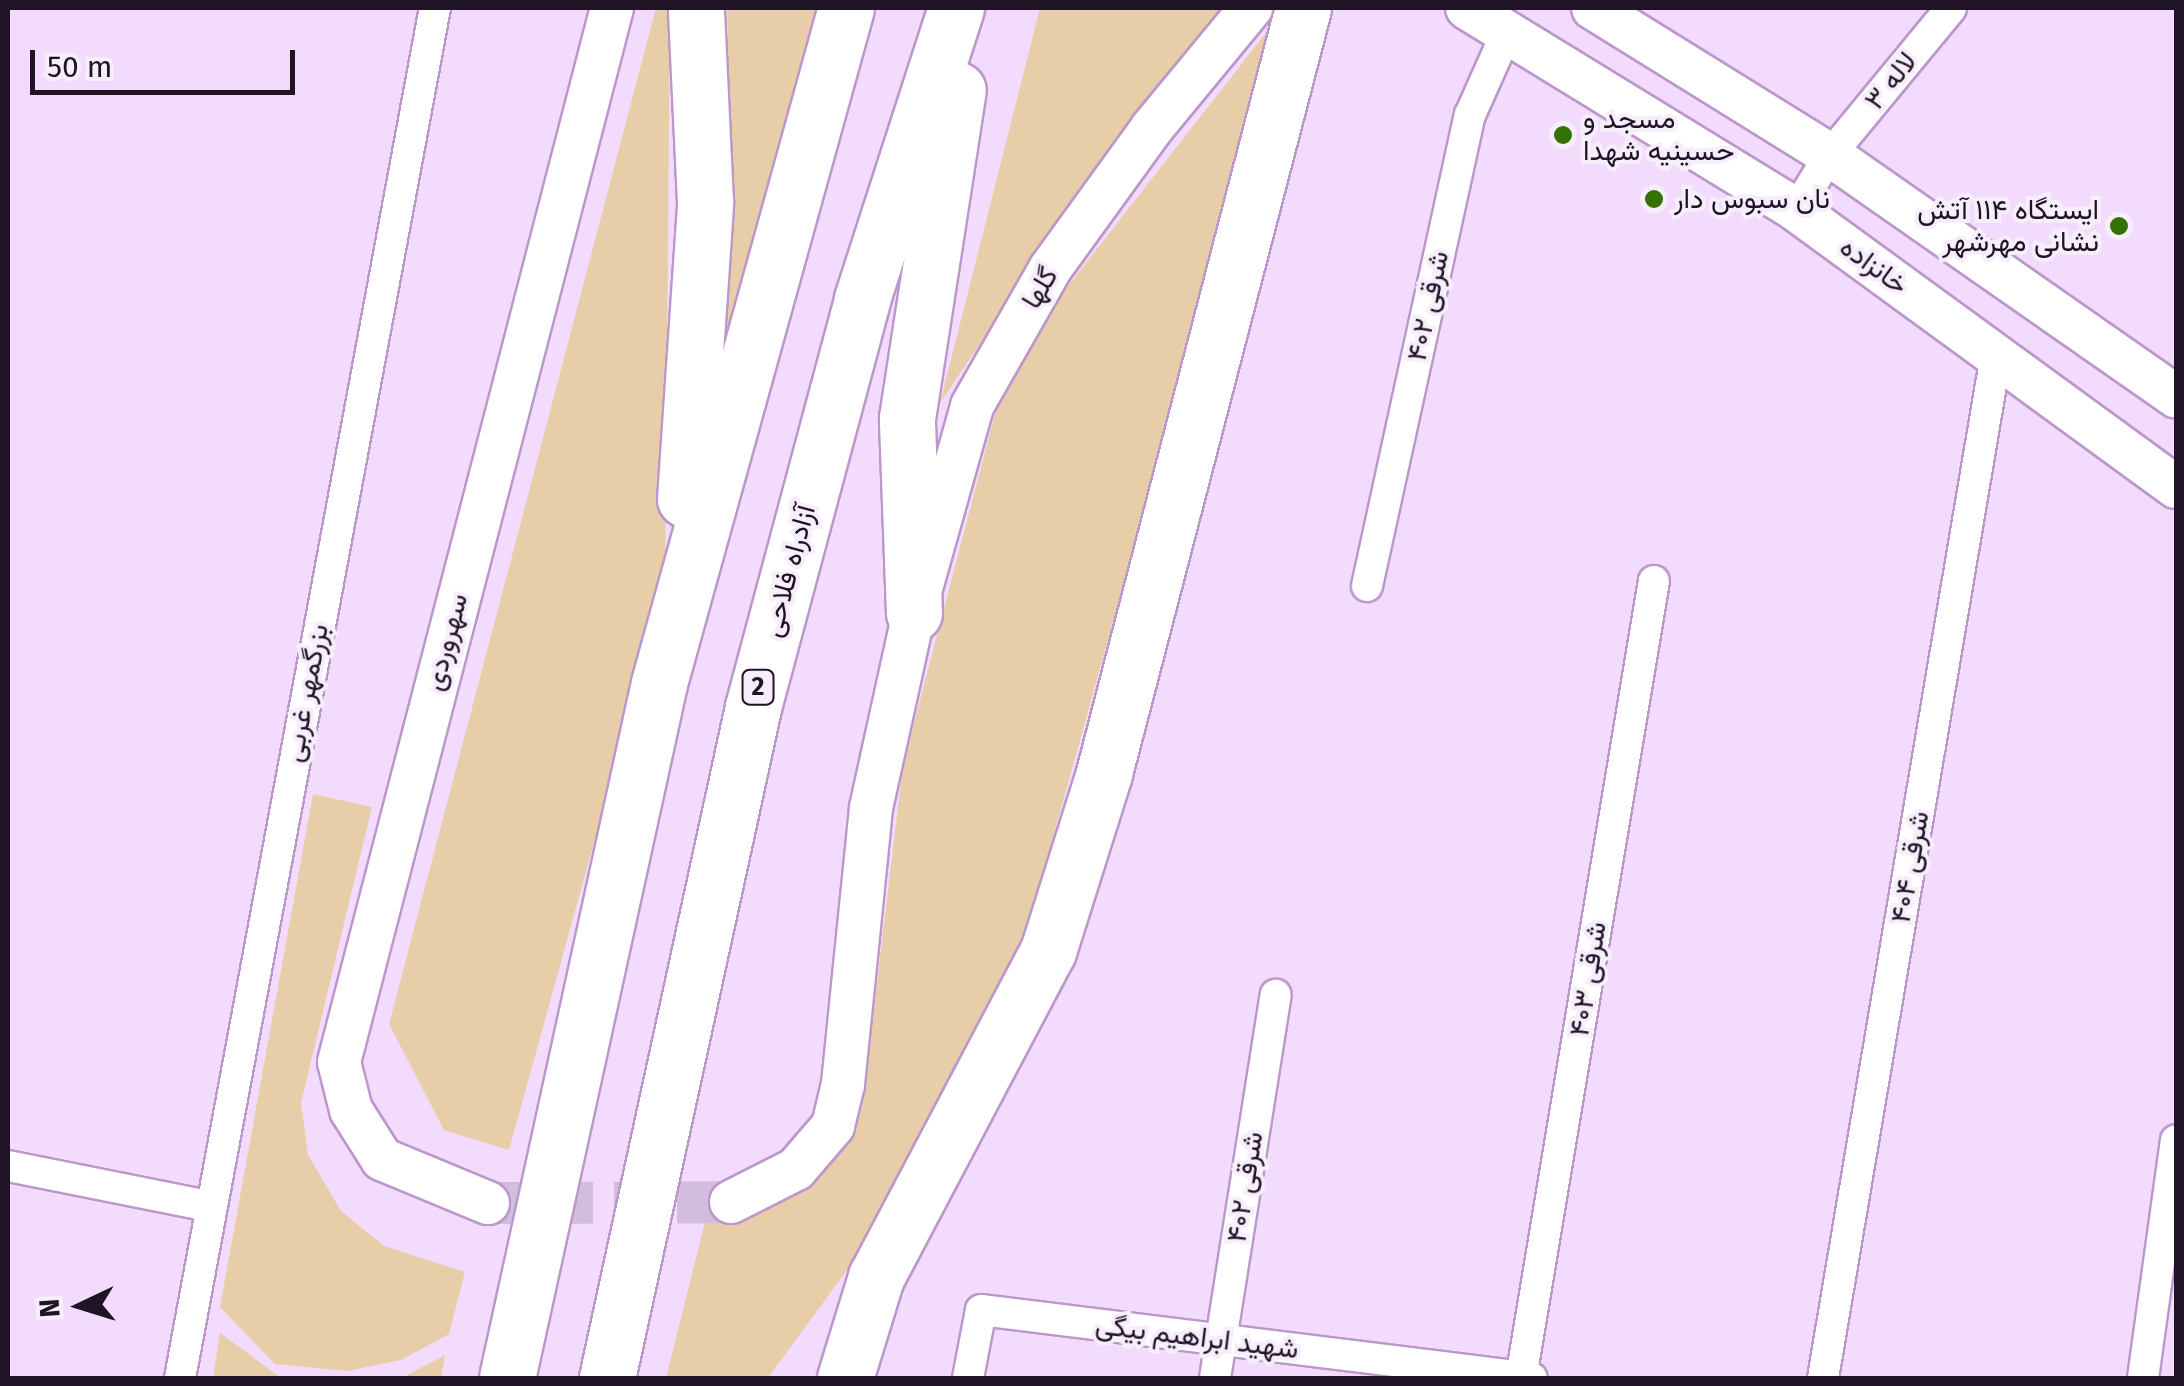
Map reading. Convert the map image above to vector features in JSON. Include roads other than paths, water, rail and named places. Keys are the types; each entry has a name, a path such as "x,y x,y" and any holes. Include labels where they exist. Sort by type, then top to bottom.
{"highway":[{"path":"675,628 705,202 696,8"},
{"path":"507,1378 675,628 846,8"},
{"name":"آزادراه فلاحی","path":"607,1378 753,707 862,299 956,8"},
{"path":"914,613 907,418 970,8"},
{"path":"845,1378 876,1277 1048,951 1104,773 1304,8"}],"main road":[{"name":"سهروردی","path":"488,1203 382,1159 351,1110 339,1062 612,8"},
{"name":"گلها","path":"730,1202 796,1169 833,1126 843,1084 871,808 914,613 972,406 1050,268 1152,128 1250,8"},
{"path":"1467,8 1507,32"},
{"path":"1608,12 1830,155 2176,396"},
{"name":"خانزاده","path":"1507,32 1796,210 2176,487"}],"street":[{"name":"بزرگمهر غربی","path":"180,1378 208,1206 435,8"},
{"name":"لاله ۳","path":"1796,210 1830,155 1951,8"},
{"name":"۴۰۲ شرقی","path":"1368,586 1470,115 1507,32"},
{"name":"۴۰۴ شرقی","path":"1824,1378 1996,356"},
{"name":"۴۰۳ شرقی","path":"1521,1378 1654,581"},
{"name":"۴۰۲ شرقی","path":"1216,1378 1276,996"},
{"path":"2143,1378 2176,1140"},
{"path":"8,1166 208,1206"},
{"name":"شهید ابراهیم بیگی","path":"968,1378 981,1310 1532,1378"}],"tunnel":[{"path":"488,1203 731,1202"}],"place":[{"name":"مسجد و حسینیه شهدا","path":"1563,135"},
{"name":"نان سبوس دار","path":"1654,199"},
{"name":"ایستگاه ۱۱۴ آتش نشانی مهرشهر","path":"2119,226"}]}
